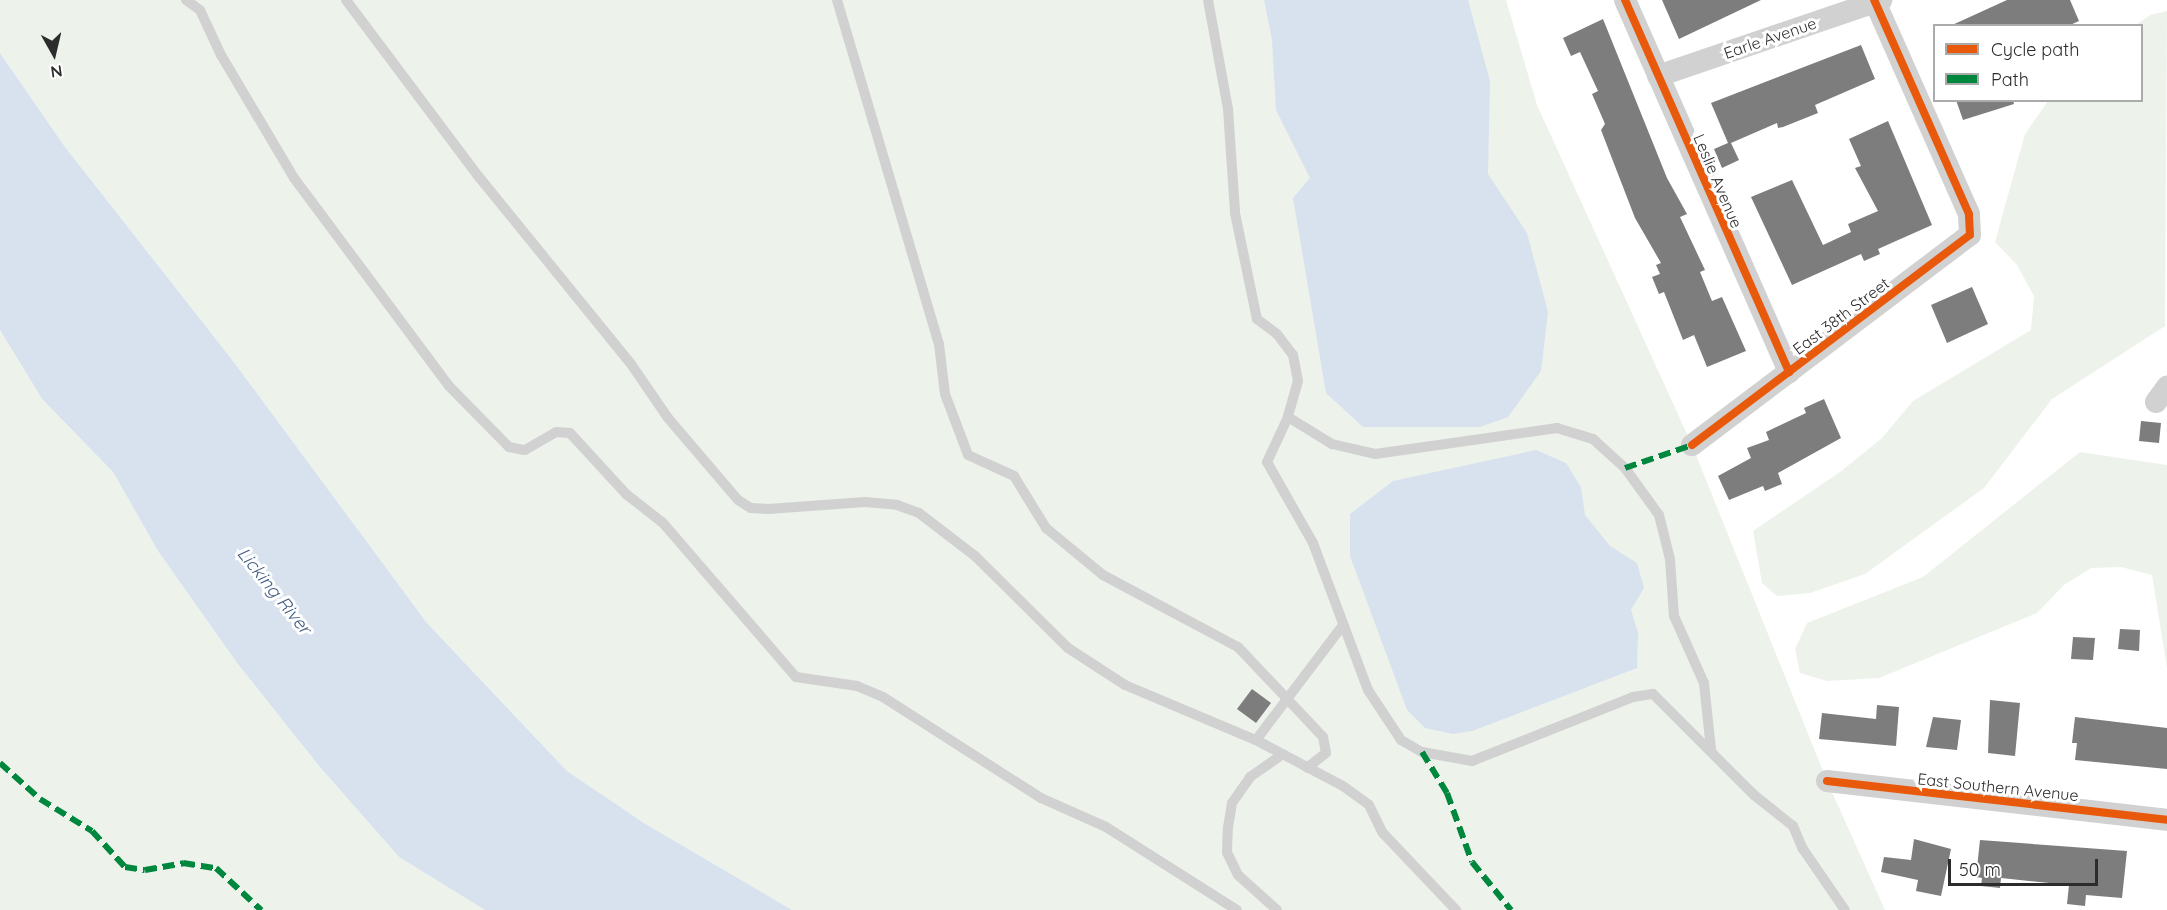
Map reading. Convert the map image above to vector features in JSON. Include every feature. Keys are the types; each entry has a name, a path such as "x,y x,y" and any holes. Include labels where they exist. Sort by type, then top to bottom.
{"street":[{"name":"Leslie Avenue","path":"1625,0 1789,372"},
{"name":"Earle Avenue","path":"1658,76 1876,1"},
{"name":"East 38th Street","path":"1692,445 1970,235 1972,224 1876,1"},
{"name":"East Southern Avenue","path":"1827,781 2167,820"}],"lane":[{"path":"186,0 200,10 221,55 294,178 449,386 509,447 525,450 556,432 570,433 626,494 663,523 796,677 857,686 884,697 1041,798 1106,827 1237,910"},
{"path":"346,0 479,177 631,364 668,418 738,500 751,508 768,509 865,502 897,505 920,513 975,556 1068,648 1125,685 1256,740 1369,805 1382,832 1456,910"},
{"path":"837,0 939,344 945,394 968,455 1014,476 1046,528 1066,548 1103,574 1238,647 1287,696 1323,737 1326,753 1307,768"},
{"path":"1208,0 1228,109 1235,213 1257,320 1277,333 1293,355 1298,381 1288,417 1267,462 1313,543 1368,690 1401,740 1422,752 1472,761 1633,697 1653,694 1754,795 1793,826 1803,849 1845,910"},
{"path":"1288,417 1332,444 1376,454 1557,428 1593,439 1625,468 1659,514 1670,559 1674,616 1704,683 1711,750"},
{"path":"1256,740 1342,625"},
{"path":"1277,910 1238,875 1227,852 1232,803 1250,777 1283,754"}],"shaded area":[{"path":"0,0 1506,0 1537,105 1692,445 1827,781 1885,910 792,910 644,823 567,771 427,623 233,361 65,147 0,53"},
{"path":"2167,11 2165,326 2052,399 1984,488 1865,574 1810,593 1777,596 1762,583 1753,531 1840,472 1881,439 1913,401 2031,330 2034,296 2017,265 1995,242 2025,134 2047,102 2143,102 2143,24 2137,24 2150,15"},
{"path":"0,330 42,399 113,472 158,551 237,663 319,766 399,857 485,910 0,910"},
{"path":"2080,452 2167,465 2167,668 2152,575 2121,567 2091,568 2064,585 2037,613 1879,678 1827,681 1800,673 1795,649 1807,623 1923,577"}],"water":[{"path":"1264,0 1468,0 1490,81 1488,174 1527,233 1548,312 1541,371 1508,417 1480,427 1363,427 1326,393 1293,198 1310,178 1276,110 1272,40"},
{"name":"Licking River","path":"0,53 65,147 233,361 427,623 567,771 644,823 792,910 485,910 399,857 319,766 237,663 158,551 113,472 42,399 0,330"},
{"path":"1536,450 1566,463 1581,487 1585,515 1610,546 1637,563 1644,588 1631,610 1638,633 1637,668 1472,731 1453,734 1425,728 1407,710 1350,556 1350,514 1393,481"}],"building":[{"path":"1662,0 1761,0 1679,39"},
{"path":"2007,0 2070,0 2079,21 2072,24 1954,24"},
{"path":"1603,19 1667,178 1687,214 1680,217 1705,270 1700,272 1712,301 1722,297 1746,351 1707,367 1694,335 1683,340 1664,292 1659,294 1652,277 1660,274 1656,265 1661,263 1635,218 1601,130 1605,124 1592,94 1598,91 1580,52 1571,56 1563,38"},
{"path":"1861,45 1875,79 1815,105 1818,113 1783,127 1778,128 1777,123 1731,143 1739,160 1722,168 1714,149 1728,143 1711,103"},
{"path":"1957,102 2014,102 2014,104 1963,120"},
{"path":"1888,121 1932,225 1878,249 1880,254 1864,261 1861,254 1792,285 1751,197 1792,180 1823,245 1851,232 1848,224 1878,211 1855,168 1861,166 1849,139"},
{"path":"1972,287 1988,324 1947,343 1931,305"},
{"path":"1824,399 1841,438 1778,473 1782,484 1765,491 1763,486 1729,500 1718,476 1751,458 1747,448 1769,440 1766,432 1806,413 1804,408"},
{"path":"2141,421 2161,423 2159,443 2139,441"},
{"path":"2120,629 2140,630 2139,651 2118,649"},
{"path":"2073,637 2095,638 2093,660 2071,659"},
{"path":"1252,689 1271,703 1256,723 1237,709"},
{"path":"1990,700 2020,703 2015,756 1988,753"},
{"path":"1877,705 1899,707 1896,746 1819,739 1822,713 1876,719"},
{"path":"1933,717 1961,720 1957,750 1926,747"},
{"path":"2075,717 2167,728 2167,769 2075,760 2077,743 2072,743"},
{"path":"1914,839 1951,849 1941,896 1916,891 1918,880 1881,872 1884,857 1911,860"},
{"path":"1980,840 2127,851 2122,898 2086,895 2085,906 2067,904 2069,885 2001,878 2000,888 1981,886 1982,878 1976,877"}],"marked path":[{"path":"1625,468 1692,445"},
{"path":"1422,752 1447,793 1472,862 1511,910"},
{"path":"0,763 40,799 92,831 125,867 145,870 183,863 216,868 261,910"}],"cycle path":[{"path":"1625,0 1789,372"},
{"path":"1692,445 1970,235 1969,214 1874,0"},
{"path":"1827,781 2167,820"}]}
